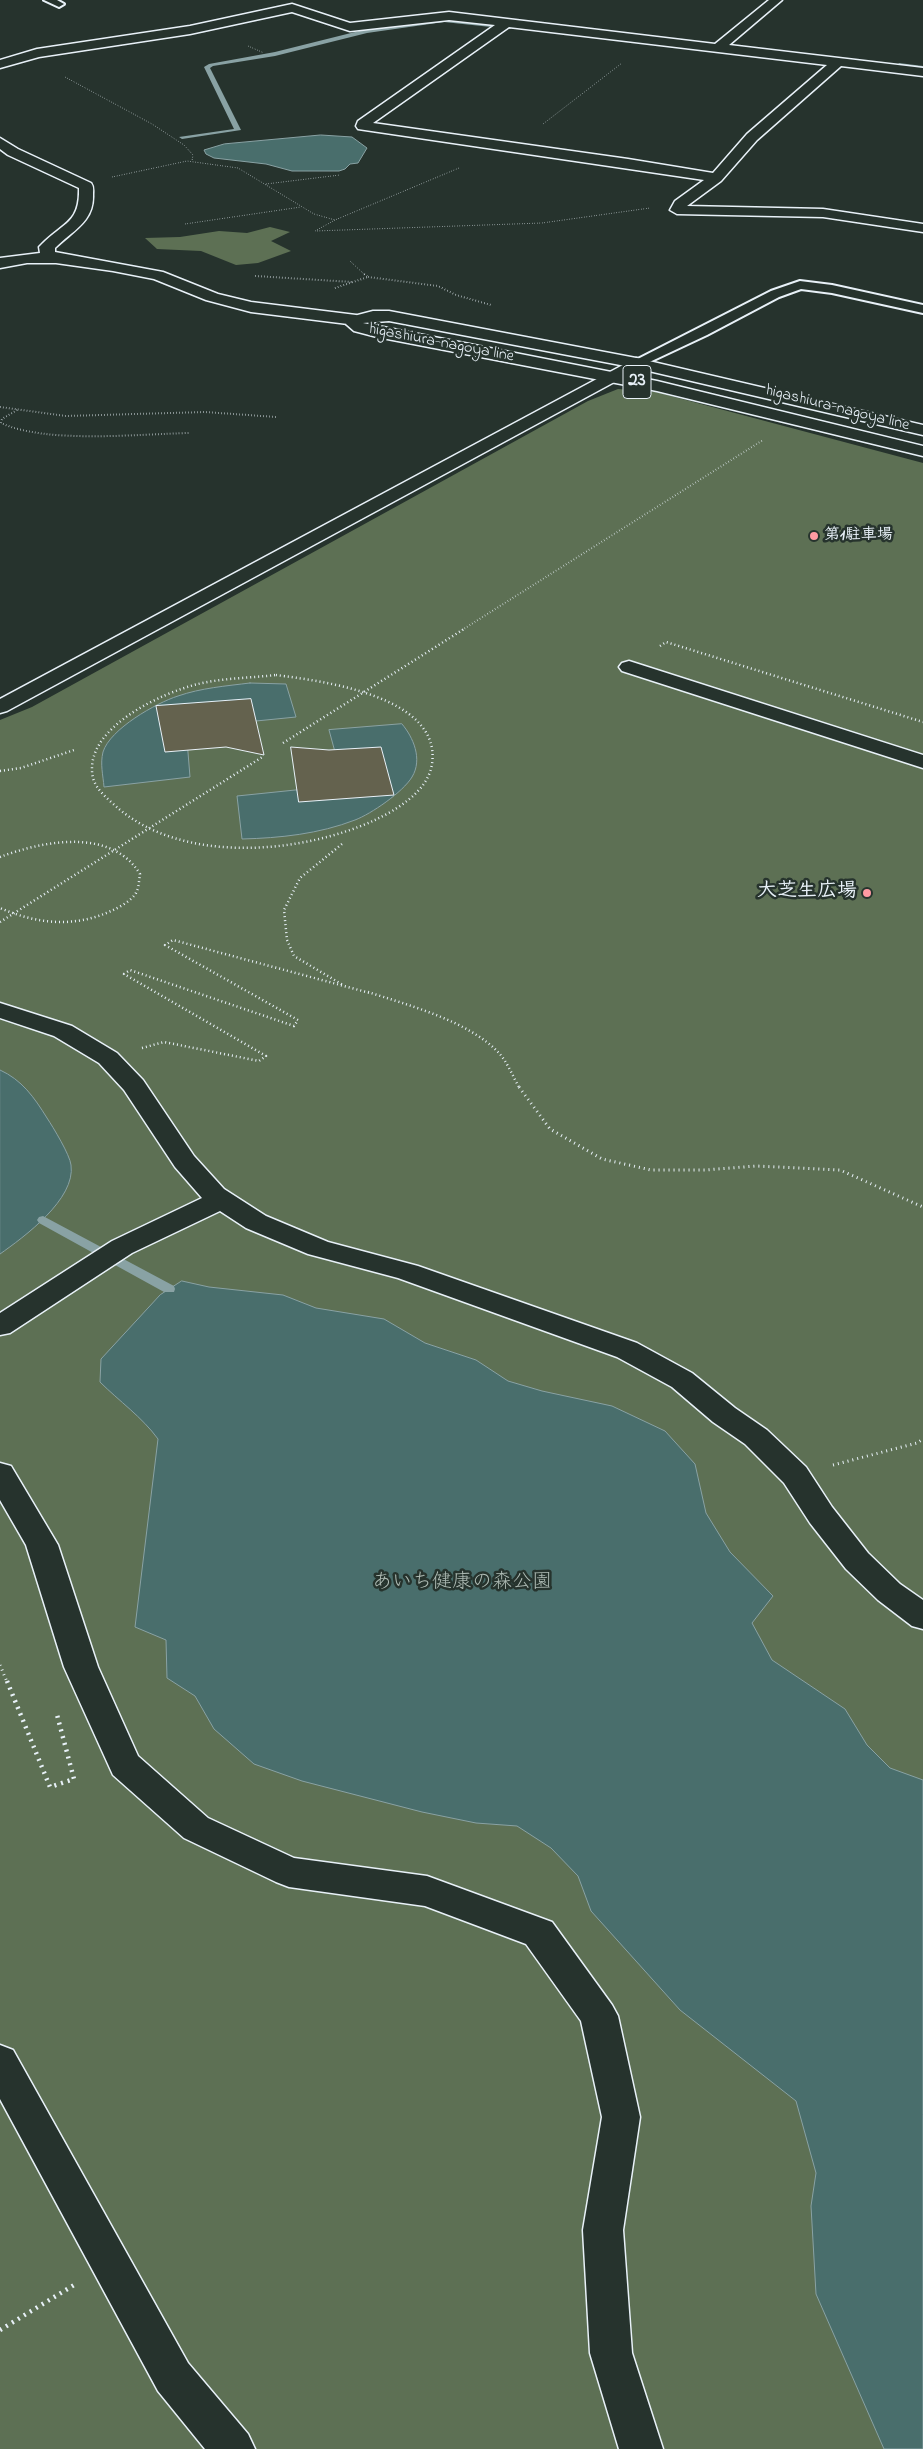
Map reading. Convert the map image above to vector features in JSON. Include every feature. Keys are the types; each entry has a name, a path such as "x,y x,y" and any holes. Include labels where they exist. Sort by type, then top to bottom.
{"street":[{"path":"719,47 776,0"},
{"path":"1,62 24,56 190,30 292,8 303,10 339,25 350,27 449,16 923,72"},
{"path":"508,22 363,124 363,126 628,163 716,178"},
{"path":"838,62 752,137 716,178 680,204 677,210 822,213 923,228"},
{"path":"0,142 13,152 86,186 88,199 79,222 47,247 48,254 56,258"},
{"path":"0,263 27,258 56,258 113,266 158,275 212,297 251,307 305,312 356,320"},
{"name":"higashiura-nagoya line","path":"923,430 636,363 389,316 373,316 356,320 354,324 360,328 611,377 923,451"},
{"path":"0,707 636,363"},
{"path":"629,667 923,762"},
{"path":"0,1010 64,1031 108,1058 134,1085 184,1161 214,1195 256,1222 318,1248 408,1272 627,1350 682,1380 724,1415 756,1437 795,1475 820,1515 857,1561 889,1592 923,1617"},
{"path":"0,1326 122,1248 222,1199"},
{"path":"0,1474 42,1545 81,1667 125,1765 196,1828 289,1872 427,1891 539,1933 598,2016 621,2117 603,2230 610,2353 641,2449"},
{"path":"0,2062 173,2377 233,2449"}],"lane":[{"path":"49,0 59,4"},
{"path":"636,363 703,332 775,294 800,285 832,289 923,309"}],"path":[{"path":"24,56 170,135 189,150 193,155 192,161"},
{"path":"265,184 340,176"},
{"path":"335,220 316,231 542,223 680,204"},
{"path":"186,224 302,207"},
{"path":"255,276 352,282"},
{"path":"368,277 438,286 456,295 492,306"},
{"path":"0,407 66,416 205,412 276,417"},
{"path":"18,410 2,419 1,423 5,427 18,430 65,434 189,433"},
{"path":"283,743 768,437"},
{"path":"629,667 666,642 923,722"},
{"path":"286,676 314,680 363,693 398,707 415,718 433,745 432,771 422,786 406,802 348,833 282,845 254,847 184,841 148,829 121,814 98,788 91,769 93,755 107,732 129,715 159,698 198,684 238,678 286,676"},
{"path":"0,770 21,768 74,750"},
{"path":"0,922 264,756"},
{"path":"0,857 21,848 47,842 88,844 114,850 130,860 140,874 137,892 124,904 100,917 68,924 40,922 12,914 0,908"},
{"path":"342,844 300,878 284,910 287,940 294,956 343,984 434,1013 478,1037 499,1052 523,1094 550,1129 602,1159 650,1170 705,1170 756,1166 840,1170 923,1207"},
{"path":"108,1058 164,1042 258,1061 266,1056 124,974 130,970 294,1026 298,1020 165,944 173,940 370,993"},
{"path":"795,1475 917,1443 923,1439"},
{"path":"0,1666 50,1787 74,1779 54,1703"},
{"path":"0,2330 110,2263"}],"green space":[{"path":"270,227 290,232 271,241 291,251 258,263 236,265 201,251 157,249 145,238 180,237 219,231 247,233"},
{"name":"あいち健康の森公園","path":"618,389 656,392 923,463 923,2449 0,2449 0,720 32,707 588,401"}],"water":[{"path":"321,135 352,137 367,148 358,163 350,164 345,169 339,171 292,171 266,164 214,158 206,154 204,150 224,144"},
{"path":"250,683 286,684 296,717 186,728 190,777 104,787 102,756 107,743 135,718 158,704 187,693"},
{"path":"402,724 410,735 417,756 415,770 408,783 378,808 355,820 328,829 271,838 242,839 237,796 344,785 329,730"},
{"path":"0,1070 15,1079 32,1096 57,1134 71,1165 70,1178 57,1204 22,1238 0,1254"},
{"path":"182,1281 209,1287 283,1295 316,1308 384,1319 425,1343 476,1360 508,1381 542,1391 612,1406 665,1431 695,1464 706,1513 730,1552 773,1596 752,1623 772,1660 845,1709 867,1745 890,1768 923,1780 923,2449 884,2449 816,2294 811,2206 816,2173 796,2101 680,2010 591,1911 578,1876 551,1848 517,1826 476,1823 422,1812 302,1781 254,1764 214,1729 195,1696 167,1678 166,1640 135,1627 158,1439 138,1416 100,1382 101,1359 160,1295"}],"building":[{"path":"251,699 264,755 226,747 165,752 156,706"},
{"path":"291,747 329,750 381,747 394,795 299,802"}],"waterway":[{"path":"182,137 238,130 207,67 211,65 275,54 367,31 444,20 510,27"},
{"path":"899,65 923,68"},
{"path":"43,1220 169,1289"}],"place":[{"name":"第1駐車場","path":"814,536"},
{"name":"大芝生広場","path":"867,893"}]}
